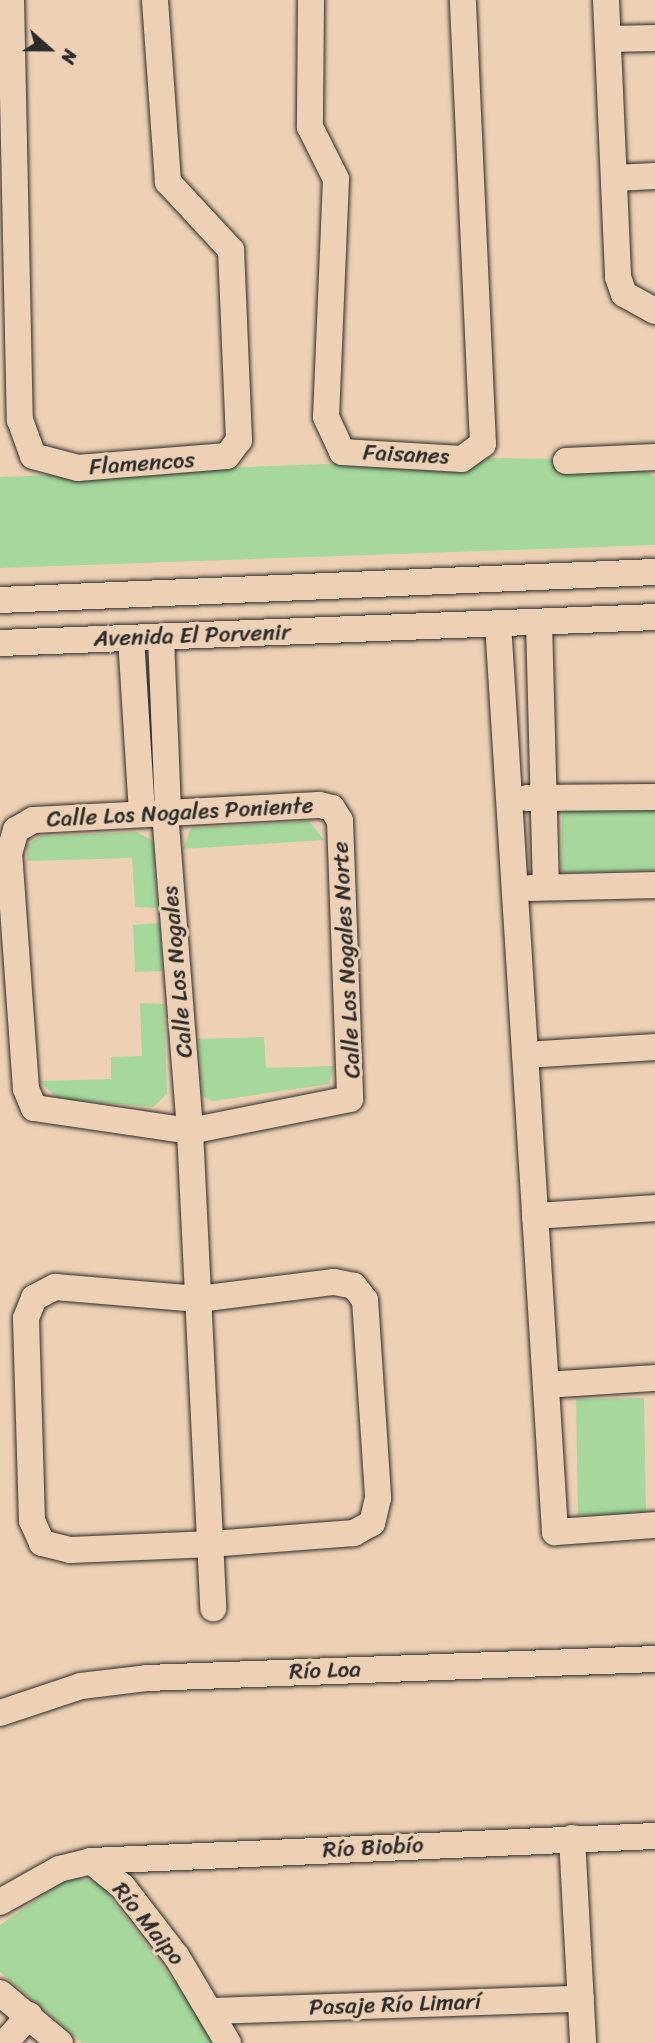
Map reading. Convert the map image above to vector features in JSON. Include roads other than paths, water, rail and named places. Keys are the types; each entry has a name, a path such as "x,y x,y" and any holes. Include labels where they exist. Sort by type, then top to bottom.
{"street":[{"name":"Flamencos","path":"11,0 20,420 33,456 78,468 227,456 239,440 231,250 168,182 155,0"},
{"name":"Faisanes","path":"311,0 310,127 336,179 326,417 342,452 462,458 483,444 463,0"},
{"path":"606,0 618,277 624,294 655,311"},
{"path":"608,39 655,38"},
{"path":"614,178 655,177"},
{"path":"566,461 655,457"},
{"name":"Avenida El Porvenir","path":"0,600 655,572"},
{"path":"382,584 384,628"},
{"name":"Avenida El Porvenir","path":"0,643 655,617"},
{"path":"539,622 546,887"},
{"path":"498,623 555,1532 655,1525"},
{"name":"Calle Los Nogales","path":"158,812 161,637"},
{"name":"Calle Los Nogales","path":"131,638 158,812 190,1131 213,1608"},
{"path":"508,798 655,797"},
{"name":"Calle Los Nogales Poniente","path":"190,1131 49,1114 34,1108 26,1088 9,854 16,830 33,820 320,804 332,808 340,821"},
{"name":"Calle Los Nogales Norte","path":"190,1131 349,1099 354,1089 340,821"},
{"path":"514,888 655,885"},
{"path":"525,1055 655,1047"},
{"path":"535,1216 655,1208"},
{"path":"334,1282 354,1286 365,1300 378,1498 372,1523 354,1533 212,1544 70,1549 42,1542 32,1521 26,1318 34,1298 55,1287 198,1299 334,1282"},
{"path":"546,1385 655,1378"},
{"name":"Río Loa","path":"0,1713 82,1686 147,1678 655,1659"},
{"name":"Río Biobío","path":"91,1861 655,1836"},
{"path":"572,1838 583,2043"},
{"path":"0,1902 59,1869 91,1861"},
{"name":"Río Maipo","path":"91,1861 123,1888 210,2011 228,2043"},
{"name":"Pasaje Río Limarí","path":"210,2011 581,1998"},
{"path":"5,2043 9,2004"},
{"path":"9,2004 60,2043"}]}
